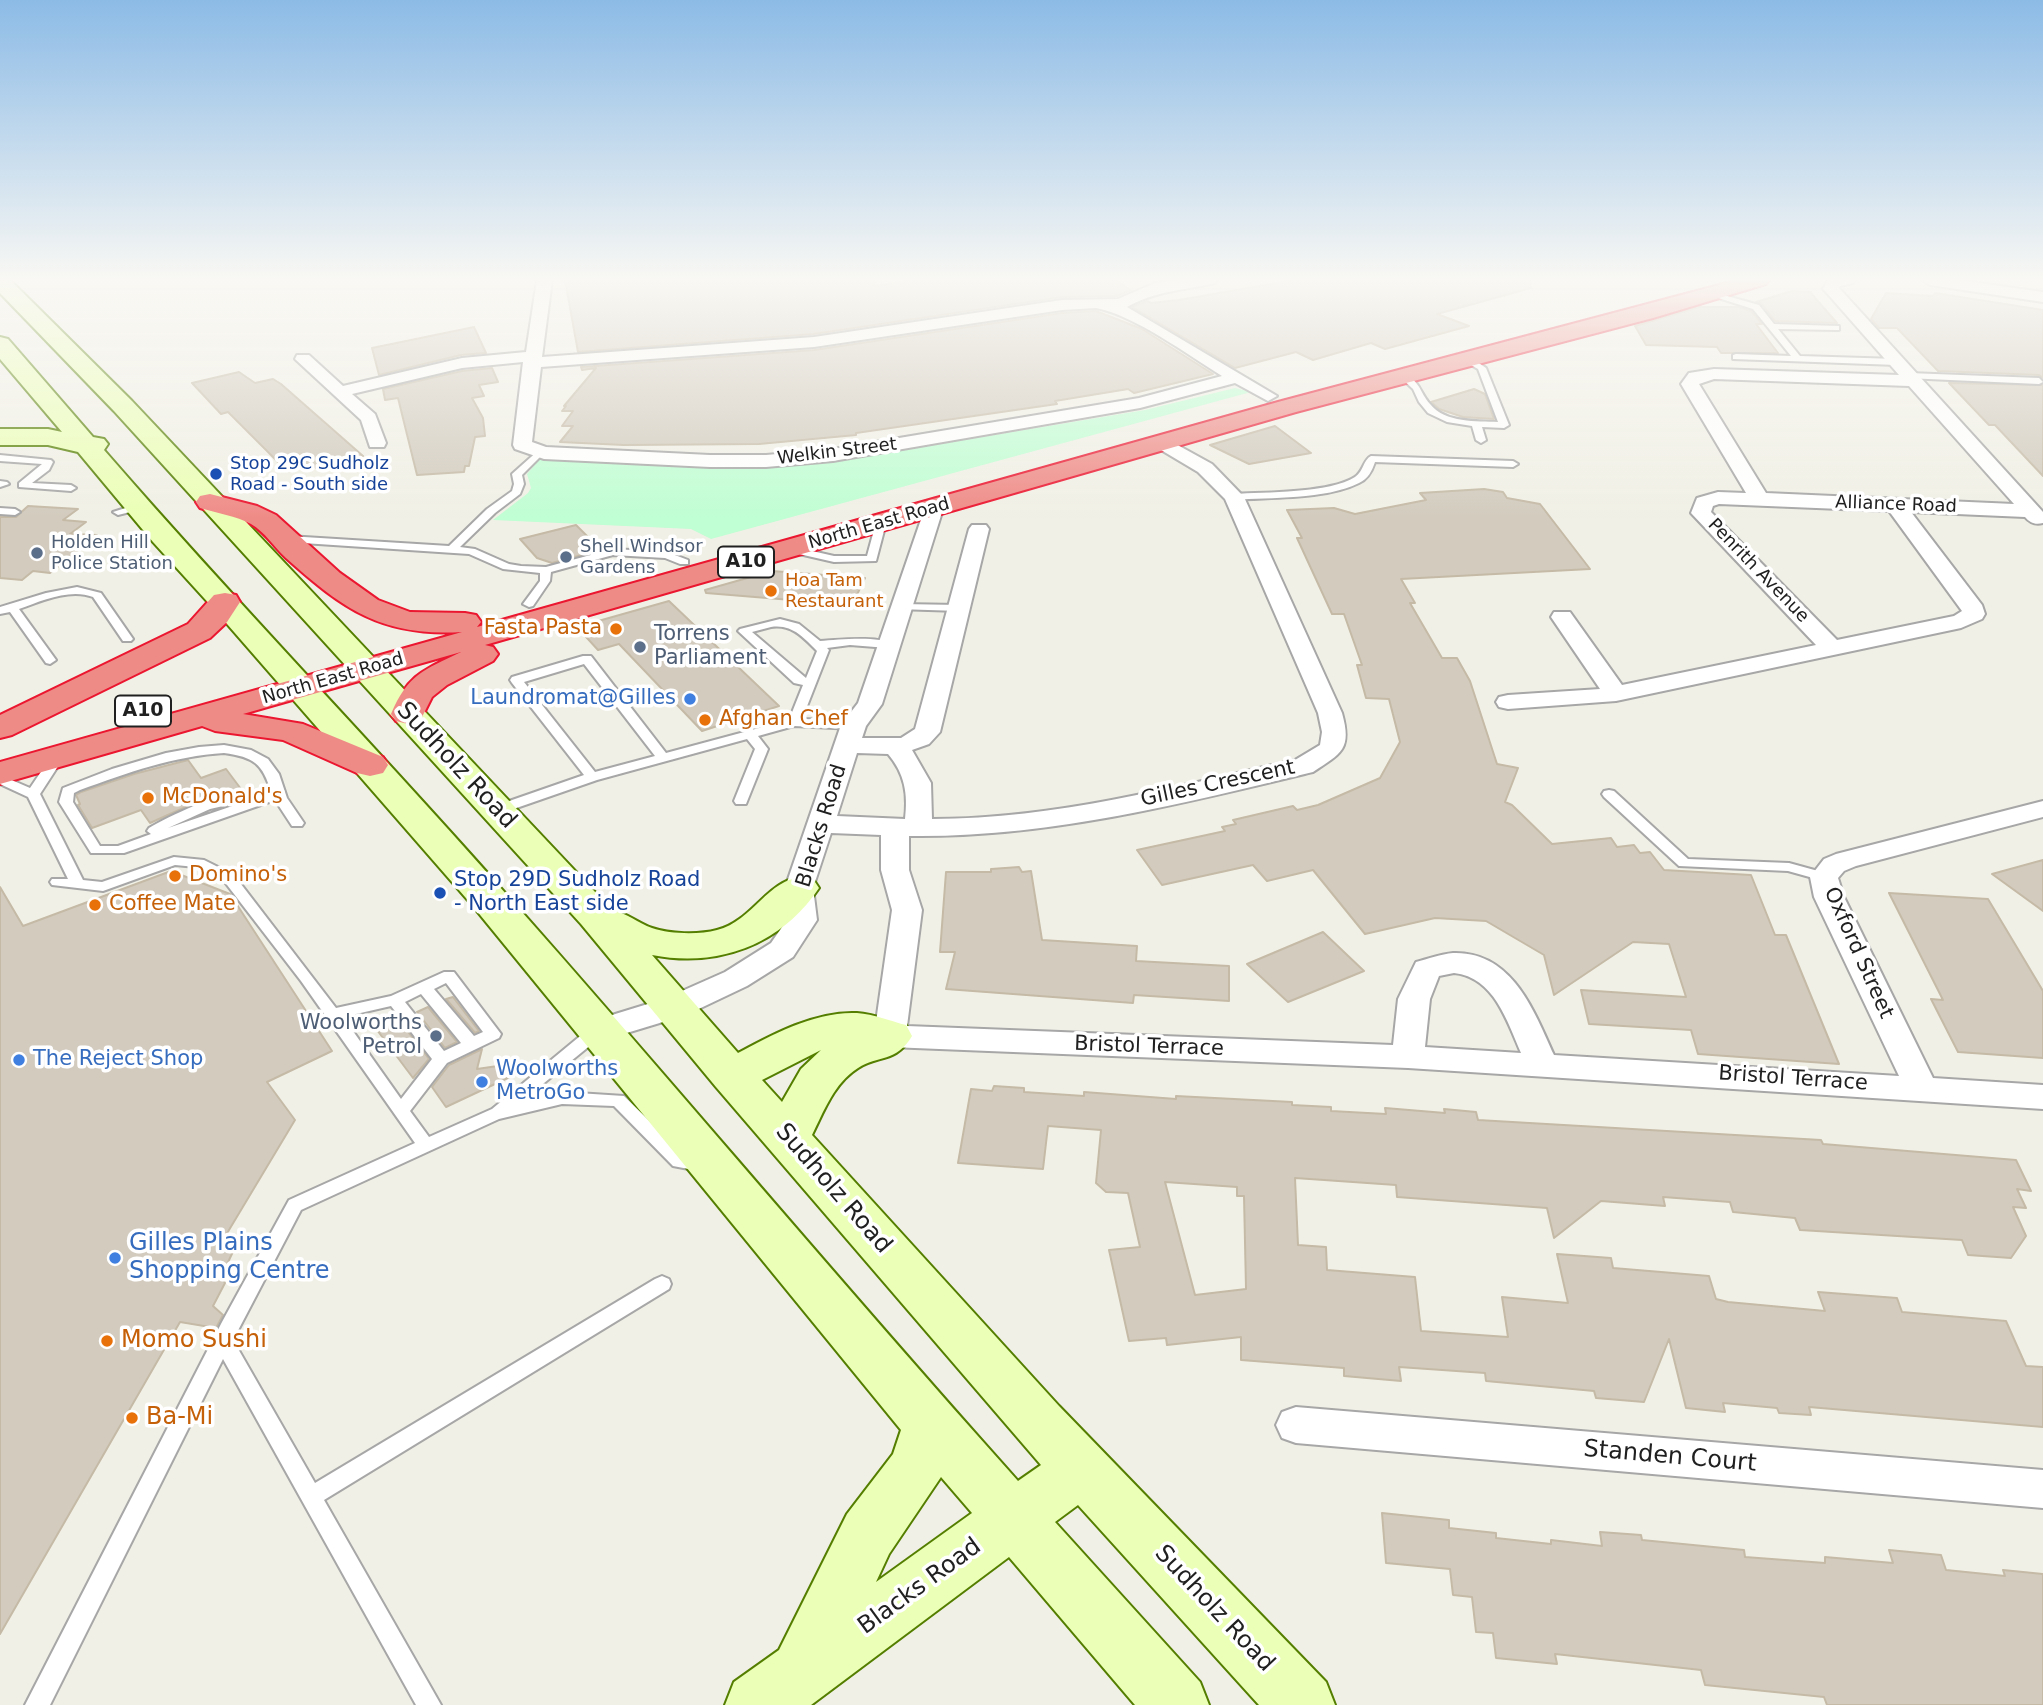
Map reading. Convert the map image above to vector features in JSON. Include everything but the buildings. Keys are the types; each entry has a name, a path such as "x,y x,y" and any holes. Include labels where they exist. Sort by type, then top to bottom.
{"highway":[{"name":"North East Road","path":"358,661 465,622 1278,402 1421,360"},
{"name":"North East Road","path":"0,749 294,679 358,661 559,615 1163,443 1278,402 1403,376 1465,360"},
{"path":"210,502 266,520 280,537 352,600 393,618 418,625 465,622"},
{"path":"0,729 199,631 225,602"},
{"path":"408,714 418,692 435,678 559,615"},
{"name":"North East Road","path":"0,773 194,719 294,679"},
{"path":"194,719 291,731 370,765"}],"main road":[{"path":"21,360 86,409"},
{"path":"53,360 86,409 86,446 128,510 225,602 486,897 931,1425 1177,1705"},
{"path":"0,423 25,414 86,409"},
{"path":"0,429 86,409"},
{"path":"0,437 86,409"},
{"name":"Sudholz Road","path":"86,409 145,430 596,915 732,1076 1039,1423 1303,1705"},
{"path":"0,437 48,437 86,446 145,430"},
{"path":"596,915 641,938 674,944 720,943 740,937 758,926 799,888"},
{"path":"732,1076 776,1053 833,1029 857,1028 890,1036"},
{"path":"788,1137 817,1080 825,1071 844,1055 868,1049 890,1036"},
{"path":"779,1689 868,1534 917,1467 931,1425"},
{"name":"Blacks Road","path":"779,1689 1083,1468"}],"street":[{"path":"304,360 369,418 377,443"},
{"path":"532,360 522,445 540,452"},
{"path":"339,392 462,363 539,360"},
{"path":"1205,360 1278,402"},
{"path":"1894,360 2037,518"},
{"path":"1760,499 1690,384 1695,377 1714,374 1906,373"},
{"name":"Welkin Street","path":"540,452 710,461 766,461 833,455 1140,403 1235,378"},
{"name":"Gilles Crescent","path":"822,824 987,826 1061,817 1304,766 1332,748 1335,732 1330,713 1234,497 1205,468 1163,443"},
{"name":"Penrith Avenue","path":"1760,499 1718,498 1704,502 1702,513 1832,648"},
{"name":"Alliance Road","path":"1760,499 1895,505 2037,518"},
{"path":"1508,702 1616,694 1961,621 1974,614 1971,605 1895,505"},
{"name":"Blacks Road","path":"597,1031 675,1007 736,979 782,950 802,920 799,888 851,735 870,704 933,509"},
{"name":"Blacks Road","path":"851,735 894,746 919,742 927,732 979,529"},
{"path":"1562,617 1616,694"},
{"path":"890,1036 907,911 895,870 907,827 922,791 909,762 894,746"},
{"name":"Oxford Street","path":"1921,1087 1829,897 1824,877 1834,865 1846,860 2043,809"},
{"path":"1408,1056 1414,999 1427,969 1455,963 1471,964 1487,971 1501,982 1542,1064"},
{"name":"Bristol Terrace","path":"890,1036 1408,1056 1921,1087 2043,1097"},
{"name":"Standen Court","path":"1296,1425 2043,1489"}],"lane":[{"path":"1403,376 1418,386 1428,408 1457,423 1504,425 1482,368 1468,360"},
{"path":"1802,360 1906,373 2041,383"},
{"path":"2026,369 2041,383"},
{"path":"1476,424 1481,440"},
{"path":"451,550 491,511 516,492 519,484 517,474 540,452"},
{"path":"0,458 48,462 46,468 22,485 71,488"},
{"path":"1234,497 1341,486 1358,480 1370,468 1371,459 1513,464"},
{"path":"0,511 15,512"},
{"path":"280,537 471,551 507,567 546,569 612,552 667,555 684,562"},
{"path":"529,604 545,581 546,569"},
{"path":"0,611 69,591 90,590 97,595 127,639"},
{"path":"901,607 959,608"},
{"path":"13,608 50,660"},
{"path":"794,722 823,650 799,626 788,622 775,622 744,631 798,680 809,683"},
{"path":"818,645 850,642 888,645"},
{"path":"592,777 516,680 586,659 663,757"},
{"path":"497,810 592,777 794,722 851,735"},
{"path":"741,801 762,749 750,734"},
{"path":"279,794 229,799 169,821 134,844 119,850 96,850 66,802 68,791 177,753 218,750 250,753 262,761 277,781 279,794 297,823"},
{"path":"33,794 58,757"},
{"path":"0,779 33,794 78,884"},
{"path":"1609,794 1684,863 1789,867 1824,877"},
{"path":"57,882 103,887 174,861 199,863 229,878 333,1014 426,1146"},
{"path":"333,1014 395,1000 449,976 494,1034 441,1059 401,1111"},
{"path":"424,987 472,1045"},
{"path":"395,1000 441,1059"},
{"path":"495,1114 597,1031"},
{"path":"37,1705 295,1205 495,1114 562,1098 618,1100 679,1161 710,1166"},
{"path":"312,1496 662,1284"},
{"path":"223,1341 430,1704"}],"green space":[{"path":"1235,388 1251,392 711,539 691,529 493,520 528,493 531,488 527,474 539,460 700,466 776,464 861,457 1145,410"}],"place":[{"name":"Stop 29C Sudholz Road - South side","path":"216,474"},
{"name":"Holden Hill Police Station","path":"37,553"},
{"name":"Shell Windsor Gardens","path":"566,557"},
{"name":"Hoa Tam Restaurant","path":"771,591"},
{"name":"Fasta Pasta","path":"616,629"},
{"name":"Torrens Parliament","path":"640,647"},
{"name":"Laundromat@Gilles","path":"690,699"},
{"name":"Afghan Chef","path":"705,720"},
{"name":"McDonald's","path":"148,798"},
{"name":"Domino's","path":"175,876"},
{"name":"Stop 29D Sudholz Road - North East side","path":"440,893"},
{"name":"Coffee Mate","path":"95,905"},
{"name":"Woolworths Petrol","path":"436,1036"},
{"name":"The Reject Shop","path":"19,1060"},
{"name":"Woolworths MetroGo","path":"482,1082"},
{"name":"Gilles Plains Shopping Centre","path":"115,1258"},
{"name":"Momo Sushi","path":"107,1341"},
{"name":"Ba-Mi","path":"132,1418"}]}
